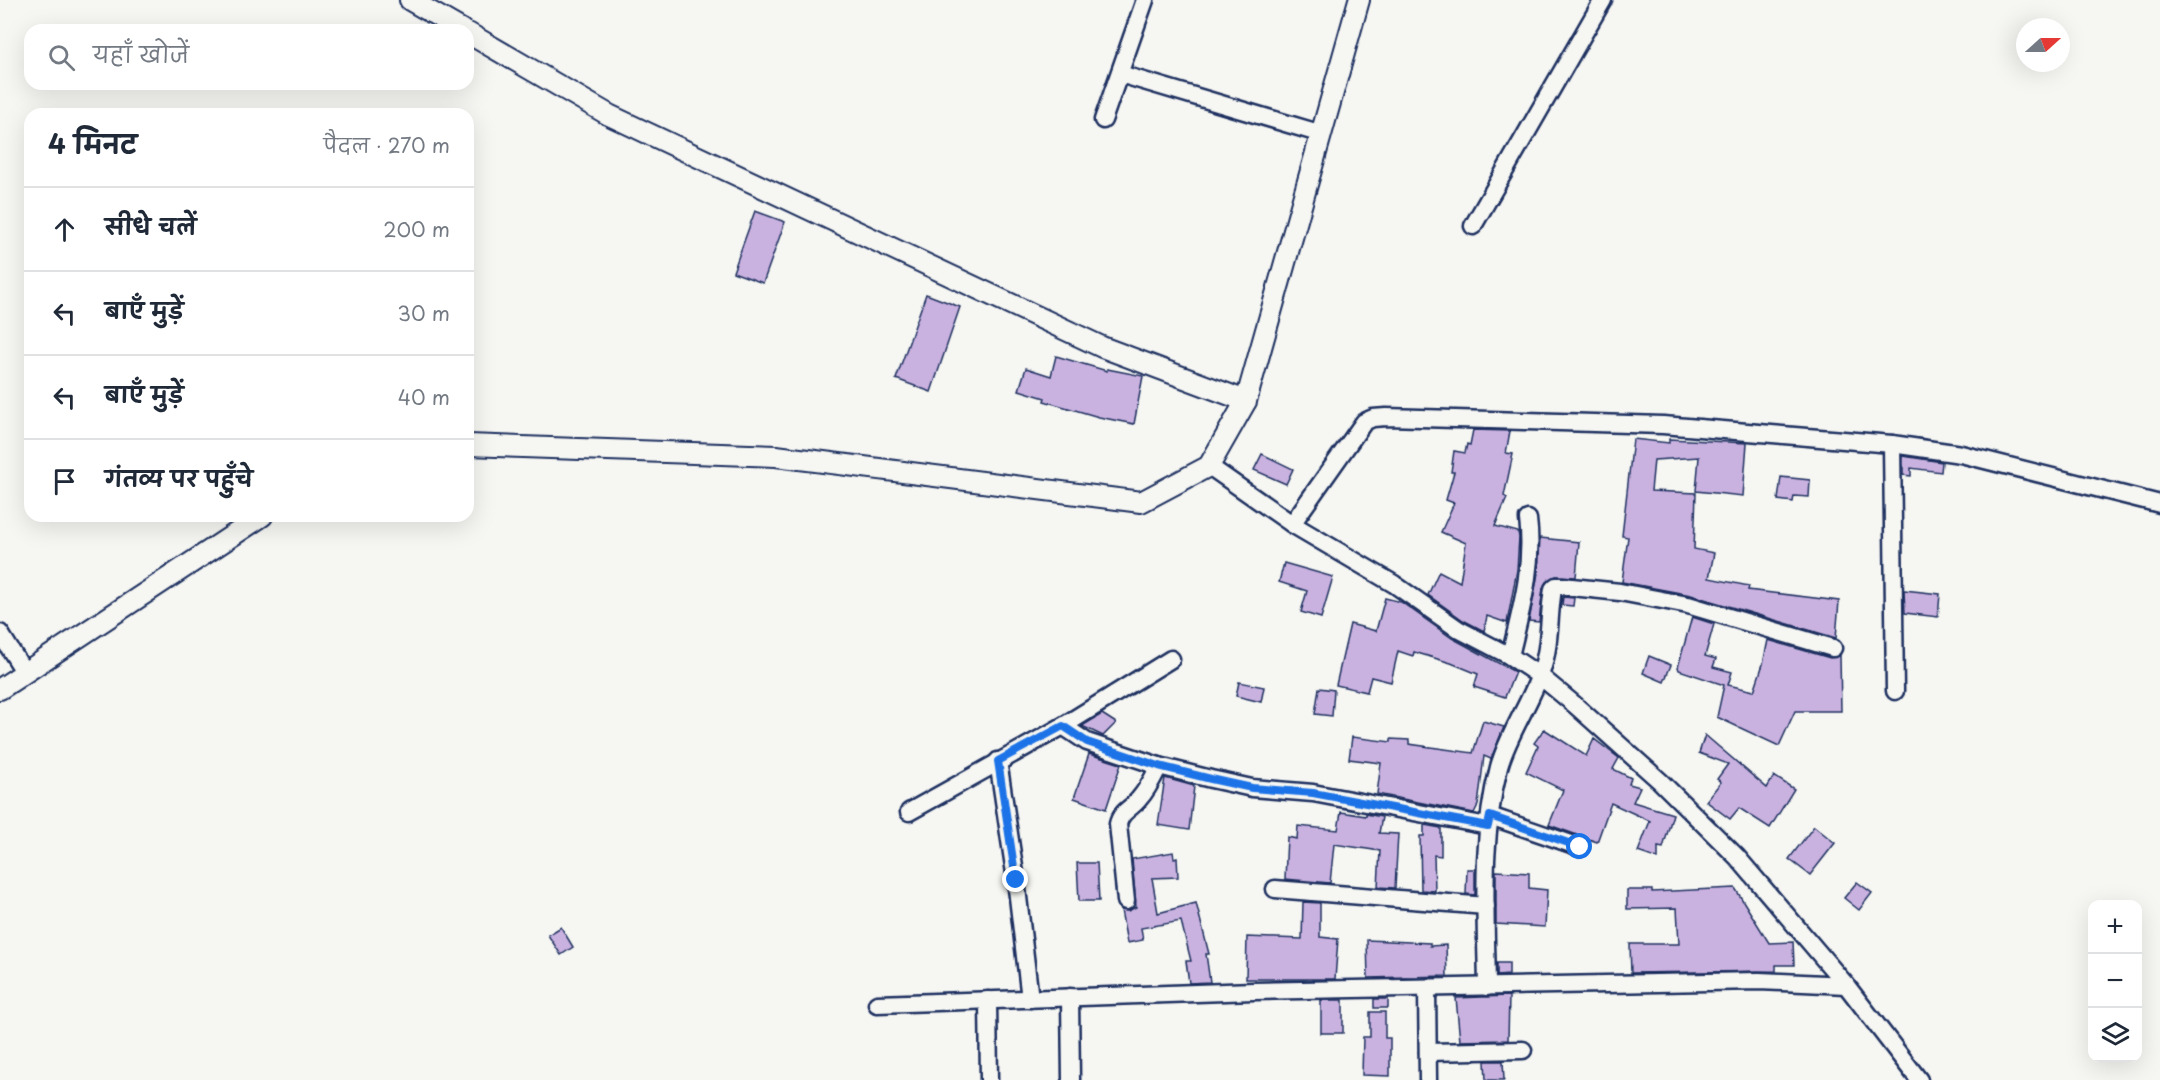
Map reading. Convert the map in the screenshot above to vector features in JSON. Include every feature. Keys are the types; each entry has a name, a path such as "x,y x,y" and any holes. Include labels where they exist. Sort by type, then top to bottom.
{"street":[{"path":"410,0 452,24"},
{"path":"1103,120 1144,0"},
{"path":"474,445 776,456 1141,502 1209,466 1246,400 1359,0"},
{"path":"1473,226 1603,0"},
{"path":"474,36 630,125 1102,347 1246,400"},
{"path":"1120,74 1322,134"},
{"path":"1292,524 1356,432 1364,422 1373,418 1663,424 1892,444 1961,454 2160,504"},
{"path":"1892,444 1894,691"},
{"path":"1209,466 1292,524 1394,584 1458,629 1510,656 1540,676 1575,705 1660,781 1737,857 1846,985 1919,1080"},
{"path":"1510,656 1527,583 1531,548 1528,519"},
{"path":"0,689 253,522"},
{"path":"1486,987 1489,821 1500,766 1515,726 1540,676 1546,658 1553,589 1556,586 1620,592 1688,605 1833,648"},
{"path":"0,633 25,673"},
{"path":"909,812 1063,726 1171,659"},
{"path":"1063,726 1087,742 1159,766 1252,788 1313,793 1489,821 1580,847"},
{"path":"998,761 1016,880 1030,999"},
{"path":"1126,901 1118,824 1120,816 1138,801 1151,783 1159,766"},
{"path":"1275,889 1486,906"},
{"path":"877,1004 1254,991 1759,981 1846,985"},
{"path":"1427,988 1428,1080"},
{"path":"1070,997 1071,1080"},
{"path":"988,1000 989,1080"},
{"path":"1428,1052 1523,1050"}],"building":[{"path":"755,211 785,222 763,283 733,272"},
{"path":"926,294 960,307 931,392 896,379"},
{"path":"1056,356 1107,371 1107,369 1143,376 1134,424 1099,417 1044,401 1045,398 1019,390 1026,368 1051,376"},
{"path":"1473,430 1510,431 1506,453 1513,454 1504,496 1507,498 1495,526 1518,532 1519,537 1517,570 1507,623 1487,616 1484,631 1463,620 1428,595 1439,571 1460,582 1466,543 1441,532 1454,503 1446,500 1454,472 1451,472 1454,451 1465,453 1467,444 1470,445"},
{"path":"1633,439 1669,443 1669,439 1747,443 1743,496 1696,491 1699,457 1654,460 1651,491 1696,493 1694,549 1714,553 1709,578 1749,586 1748,590 1839,601 1836,638 1691,595 1622,582 1628,537 1622,536"},
{"path":"1262,454 1293,469 1286,484 1254,470"},
{"path":"1903,456 1942,462 1941,472 1911,468 1911,476 1903,475"},
{"path":"1781,477 1810,480 1809,497 1794,496 1793,502 1778,500"},
{"path":"1540,538 1579,542 1576,577 1556,576 1546,582 1543,588 1539,622 1529,621 1538,573"},
{"path":"1284,563 1333,577 1321,618 1301,612 1307,591 1279,582"},
{"path":"1904,590 1940,594 1938,617 1905,613"},
{"path":"1563,597 1574,598 1573,606 1562,605"},
{"path":"1385,598 1401,602 1452,638 1515,672 1505,697 1474,687 1478,674 1414,652 1413,656 1398,651 1391,682 1371,677 1367,692 1336,685 1350,624 1376,631"},
{"path":"1692,617 1714,624 1705,656 1716,659 1713,667 1732,672 1728,685 1754,691 1768,640 1830,658 1840,656 1841,711 1795,711 1779,746 1717,717 1724,685 1679,670 1678,667"},
{"path":"1649,656 1671,665 1664,682 1643,673"},
{"path":"1239,682 1264,687 1261,702 1236,696"},
{"path":"1319,688 1334,690 1332,716 1315,714"},
{"path":"1102,714 1116,723 1103,736 1082,726"},
{"path":"1483,721 1504,727 1491,759 1484,756 1478,805 1474,813 1377,794 1381,763 1349,759 1352,737 1391,742 1391,739 1409,740 1409,744 1473,753"},
{"path":"1544,729 1586,756 1594,739 1619,758 1613,769 1631,778 1629,784 1640,787 1633,802 1673,814 1663,848 1658,847 1658,859 1638,852 1650,821 1611,803 1597,842 1549,825 1563,790 1526,772 1538,746 1534,743"},
{"path":"1705,735 1767,788 1774,776 1794,789 1770,828 1739,808 1730,819 1706,801 1721,782 1717,779 1728,764 1699,753"},
{"path":"1089,754 1121,764 1106,809 1074,798"},
{"path":"1165,778 1194,786 1189,830 1158,825"},
{"path":"1341,812 1382,817 1379,833 1398,834 1395,888 1378,887 1380,851 1334,844 1330,883 1285,879 1287,837 1297,839 1298,826 1338,830"},
{"path":"1424,825 1441,828 1441,856 1434,855 1435,891 1421,890 1420,836 1424,836"},
{"path":"1814,826 1835,843 1810,875 1789,859"},
{"path":"1173,852 1174,858 1177,857 1178,877 1152,878 1158,913 1196,903 1209,954 1206,954 1210,982 1189,983 1186,961 1191,961 1181,921 1141,928 1143,940 1127,943 1121,910 1128,911 1136,907 1132,859"},
{"path":"1077,863 1097,863 1099,901 1079,901"},
{"path":"1467,869 1475,869 1475,895 1466,894"},
{"path":"1496,871 1529,873 1529,888 1547,890 1545,927 1496,924"},
{"path":"1857,882 1872,893 1859,910 1844,898"},
{"path":"1735,888 1769,943 1793,942 1794,965 1776,965 1776,971 1631,973 1630,944 1679,944 1677,908 1627,909 1627,890 1652,890 1652,892"},
{"path":"1303,902 1320,903 1320,937 1338,939 1335,979 1246,979 1247,937 1302,939"},
{"path":"561,927 573,947 561,955 548,935"},
{"path":"1367,940 1430,943 1430,946 1446,945 1447,976 1368,978"},
{"path":"1497,963 1509,963 1509,975 1497,976"},
{"path":"1509,996 1508,1040 1460,1041 1456,998"},
{"path":"1374,999 1388,999 1388,1008 1374,1008"},
{"path":"1321,1000 1343,1000 1343,1033 1321,1033"},
{"path":"1370,1012 1385,1012 1385,1038 1390,1038 1390,1076 1362,1075 1363,1037 1370,1037"},
{"path":"1485,1061 1503,1061 1504,1080 1486,1080"}],"route":[{"path":"1016,880 998,761 1063,726 1087,742 1159,766 1211,779 1280,792 1313,793 1488,826 1490,816 1580,847"}]}
